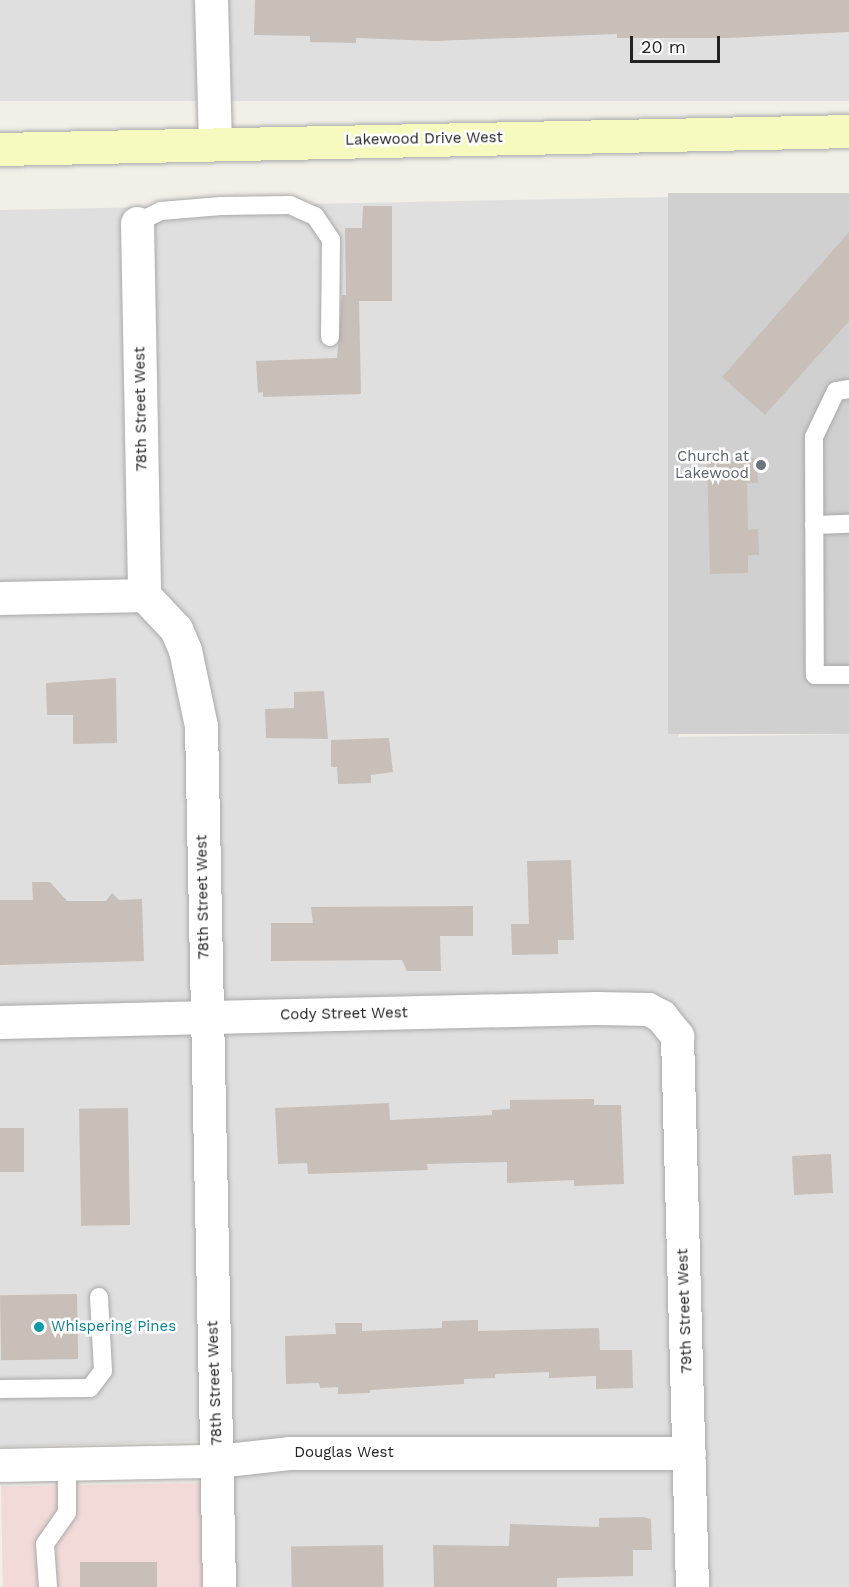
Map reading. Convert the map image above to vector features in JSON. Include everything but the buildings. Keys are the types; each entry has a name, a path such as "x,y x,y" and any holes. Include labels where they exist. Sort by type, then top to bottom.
{"main road":[{"name":"Lakewood Drive West","path":"0,149 849,130"}],"street":[{"path":"211,0 215,143"},
{"name":"78th Street West","path":"137,223 144,595 176,629 185,650 201,726 205,1017 219,1587"},
{"path":"0,598 144,595"},
{"name":"Cody Street West","path":"0,1022 638,1009 661,1016 677,1036"},
{"name":"79th Street West","path":"677,1036 692,1587"},
{"name":"Douglas West","path":"0,1465 217,1461 289,1453 689,1453"}],"lane":[{"path":"137,223 161,211 221,206 290,205 315,216 331,240 330,337"},
{"path":"849,389 836,391 814,437 815,675 849,675"},
{"path":"814,525 849,524"},
{"path":"0,1389 90,1388 103,1371 99,1296"},
{"path":"48,1587 45,1544 67,1513 67,1464"}],"shaded area":[{"path":"0,0 849,0 849,101 0,101"},
{"name":"Church at Lakewood","path":"668,193 849,193 849,734 668,734"},
{"path":"668,197 679,737 849,734 849,1587 205,1587 200,1441 0,1447 0,210"},
{"path":"203,1483 205,1587 3,1587 1,1487"}],"place":[{"name":"Church at Lakewood","path":"761,465"},
{"name":"Whispering Pines","path":"39,1327"}]}
